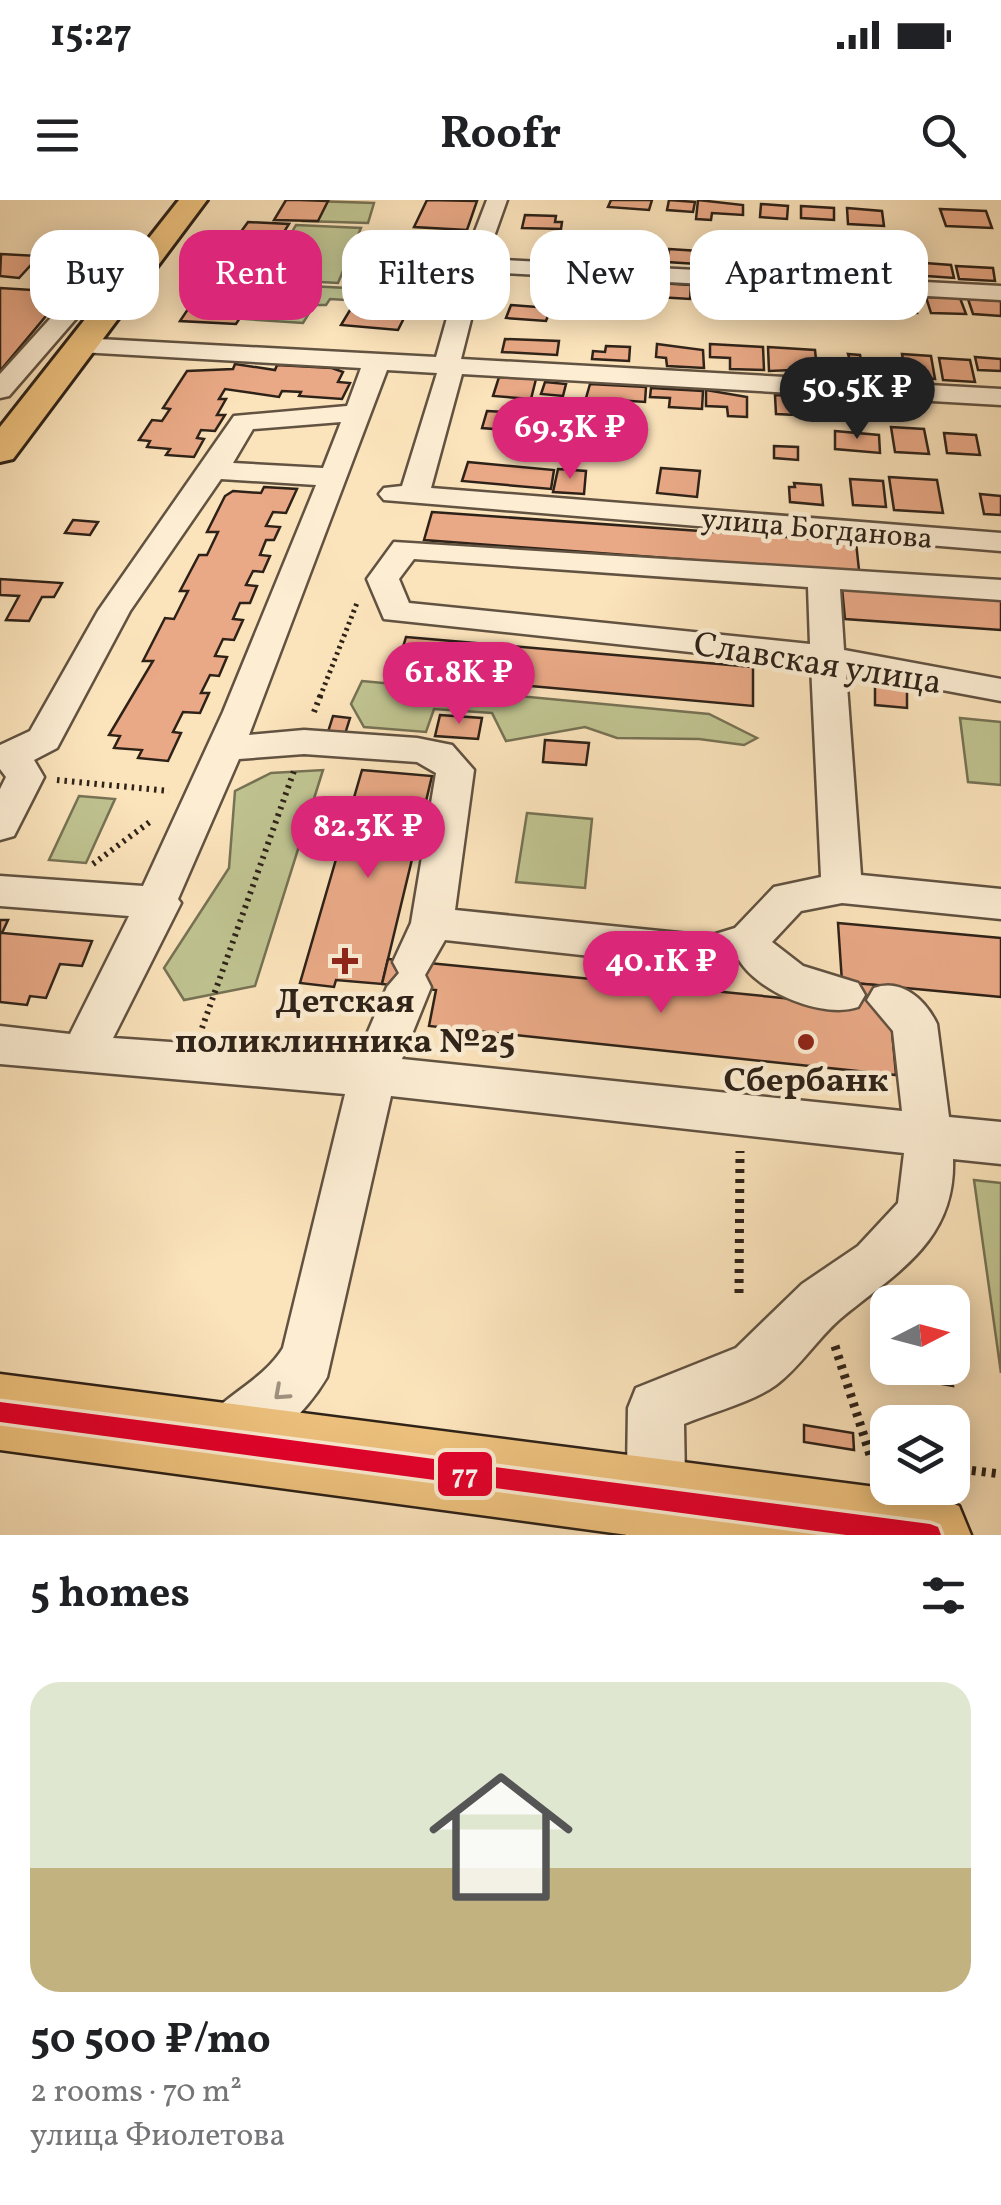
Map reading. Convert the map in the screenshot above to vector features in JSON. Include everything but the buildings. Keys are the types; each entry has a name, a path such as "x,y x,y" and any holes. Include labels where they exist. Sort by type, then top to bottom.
{"highway":[{"path":"0,1412 657,1518 930,1535"}],"main road":[{"path":"3,442 193,200"}],"street":[{"path":"486,230 497,200"},
{"path":"510,267 1001,292"},
{"path":"0,390 62,320"},
{"path":"449,364 462,320"},
{"path":"80,346 1001,397"},
{"path":"82,1054 160,903 197,794 228,746 377,361"},
{"name":"улица Богданова","path":"449,364 404,494 1001,542"},
{"path":"0,826 13,763 44,739 113,612 244,422 252,418 358,413"},
{"path":"213,470 332,478"},
{"name":"Славская улица","path":"842,580 405,549 383,579 396,612 769,647 825,661 1001,690"},
{"path":"842,888 834,732 825,661 842,580 1001,590"},
{"path":"216,1444 290,1388 308,1358 373,1074 432,923 456,770 439,754 417,750 304,742 266,748 228,746"},
{"path":"432,923 710,953 750,939 769,914 788,898 842,888 1001,904"},
{"path":"0,891 160,903"},
{"path":"750,939 757,960 776,975 844,994"},
{"path":"657,1518 656,1408 755,1367 820,1302 876,1263 920,1214 929,1174 928,1135 915,1024 889,1000"},
{"path":"0,1045 190,1064 373,1074 1001,1143"}],"path":[{"path":"190,1064 304,742"},
{"path":"13,763 197,794"},
{"path":"52,895 197,794"},
{"path":"739,1293 741,1115"},
{"path":"820,1302 870,1452"},
{"path":"970,1470 1001,1474"}],"green space":[{"path":"313,201 374,203 368,223 303,221"},
{"path":"296,225 361,228 342,230 342,273 338,283 322,282 322,230 293,230"},
{"path":"322,287 342,288 342,300 330,299 322,305"},
{"path":"259,320 305,320 303,323"},
{"path":"362,681 709,714 757,738 744,745 699,739 617,738 585,727 506,741 492,713 434,709 426,732 364,727 351,704"},
{"path":"960,718 1001,722 1001,785 968,782"},
{"path":"323,770 255,986 184,1000 164,968 229,868 235,791 271,773"},
{"path":"79,796 115,799 86,863 49,860"},
{"path":"527,813 592,819 585,888 516,882"},
{"path":"974,1180 1001,1183 1001,1373"}],"transit line":[{"name":"77","path":"0,1412 930,1535"}],"place":[{"name":"Детская поликлинника №25","path":"345,961"},
{"name":"Сбербанк","path":"806,1042"}]}
